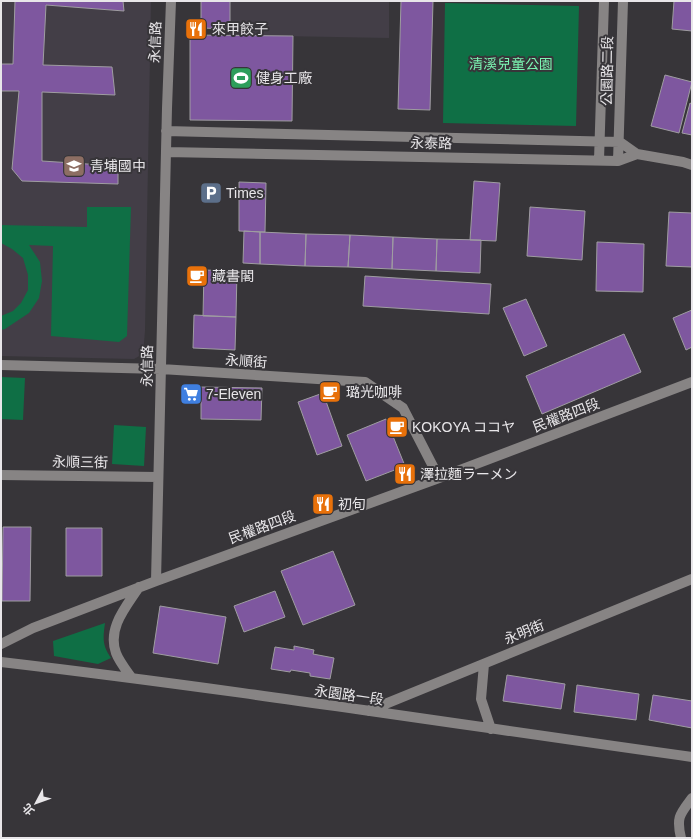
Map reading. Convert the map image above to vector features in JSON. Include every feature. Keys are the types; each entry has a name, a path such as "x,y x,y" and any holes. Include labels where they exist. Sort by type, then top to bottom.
{"street":[{"name":"永信路","path":"156,581 166,131 171,1"},
{"name":"公園路二段","path":"599,160 604,1"},
{"name":"公園路二段","path":"618,161 620,142 623,1"},
{"name":"永泰路","path":"166,131 620,142"},
{"path":"620,142 637,154 692,165"},
{"name":"永泰路","path":"166,152 618,161 637,154"},
{"name":"永順街","path":"1,365 161,369 365,382 403,408 439,478"},
{"name":"民權路四段","path":"1,644 33,628 140,587 439,478 692,382"},
{"name":"永順三街","path":"1,475 158,477"},
{"name":"永明街","path":"367,711 692,579"},
{"path":"131,677 116,653 113,635 120,616 140,587"},
{"name":"永園路一段","path":"1,662 131,677 692,757"},
{"path":"484,664 481,699 491,729"},
{"path":"681,838 678,820 692,798"}],"shaded area":[{"name":"青埔國中","path":"1,1 151,1 145,331 143,354 134,359 1,356"},
{"path":"229,1 389,1 389,38 229,35"}],"green space":[{"name":"清溪兒童公園","path":"445,3 579,6 576,126 443,123"},
{"path":"87,207 131,207 127,336 119,342 51,336 53,246 29,245 40,262 42,281 39,298 29,313 5,329 1,330 1,316 13,311 21,303 28,290 28,275 23,258 12,249 1,243 1,225 87,227"},
{"path":"1,377 25,378 23,420 1,419"},
{"path":"114,425 146,427 144,466 112,464"},
{"path":"105,623 104,641 111,658 98,664 54,656 53,641"}],"building":[{"path":"15,1 123,1 124,11 46,5 43,65 112,67 115,95 42,92 42,161 118,166 118,184 22,181 12,169 19,91 1,91 1,64 13,64"},
{"path":"201,1 230,1 230,29 201,28"},
{"path":"401,1 433,1 430,110 398,109"},
{"path":"674,1 692,1 692,31 672,29"},
{"name":"健身工廠","path":"190,35 293,36 292,121 190,120"},
{"path":"665,75 692,82 679,133 651,126"},
{"path":"690,103 692,104 692,135 682,133"},
{"path":"474,181 500,183 496,241 470,240"},
{"path":"239,182 266,183 265,232 239,231"},
{"path":"530,207 585,211 582,260 527,256"},
{"path":"669,212 692,213 692,267 666,266"},
{"path":"244,231 260,232 260,264 243,263"},
{"path":"260,232 306,234 305,266 260,264"},
{"path":"306,234 350,235 348,267 305,266"},
{"path":"350,235 393,237 392,269 348,267"},
{"path":"393,237 437,239 436,271 392,269"},
{"path":"437,239 481,240 480,273 436,271"},
{"path":"597,242 644,244 643,292 596,291"},
{"path":"204,270 237,271 236,317 203,316"},
{"path":"365,276 491,284 489,314 363,306"},
{"path":"526,299 547,346 524,356 503,308"},
{"path":"692,310 692,347 686,350 673,318"},
{"path":"194,315 236,317 235,350 193,348"},
{"path":"624,334 641,372 542,414 526,376"},
{"path":"201,387 262,388 261,420 201,419"},
{"path":"323,393 342,446 317,455 298,402"},
{"path":"386,419 405,466 366,481 347,435"},
{"path":"3,527 31,527 30,601 2,601"},
{"path":"66,528 102,528 102,576 66,576"},
{"path":"333,551 355,605 303,625 281,571"},
{"path":"275,591 285,617 244,632 234,606"},
{"path":"160,606 226,617 218,664 153,653"},
{"path":"294,646 314,650 313,654 334,658 330,679 310,676 310,673 271,669 275,647 294,650"},
{"path":"507,675 565,684 561,709 503,701"},
{"path":"577,685 639,694 636,720 574,712"},
{"path":"653,695 692,701 692,728 649,720"}],"place":[{"name":"來甲餃子","path":"196,29"},
{"name":"健身工廠","path":"241,78"},
{"name":"青埔國中","path":"74,166"},
{"name":"Times","path":"211,193"},
{"name":"藏書閣","path":"197,276"},
{"name":"璐光咖啡","path":"330,392"},
{"name":"7-Eleven","path":"191,394"},
{"name":"KOKOYA ココヤ","path":"397,427"},
{"name":"澤拉麵ラーメン","path":"405,474"},
{"name":"初旬","path":"323,504"}]}
